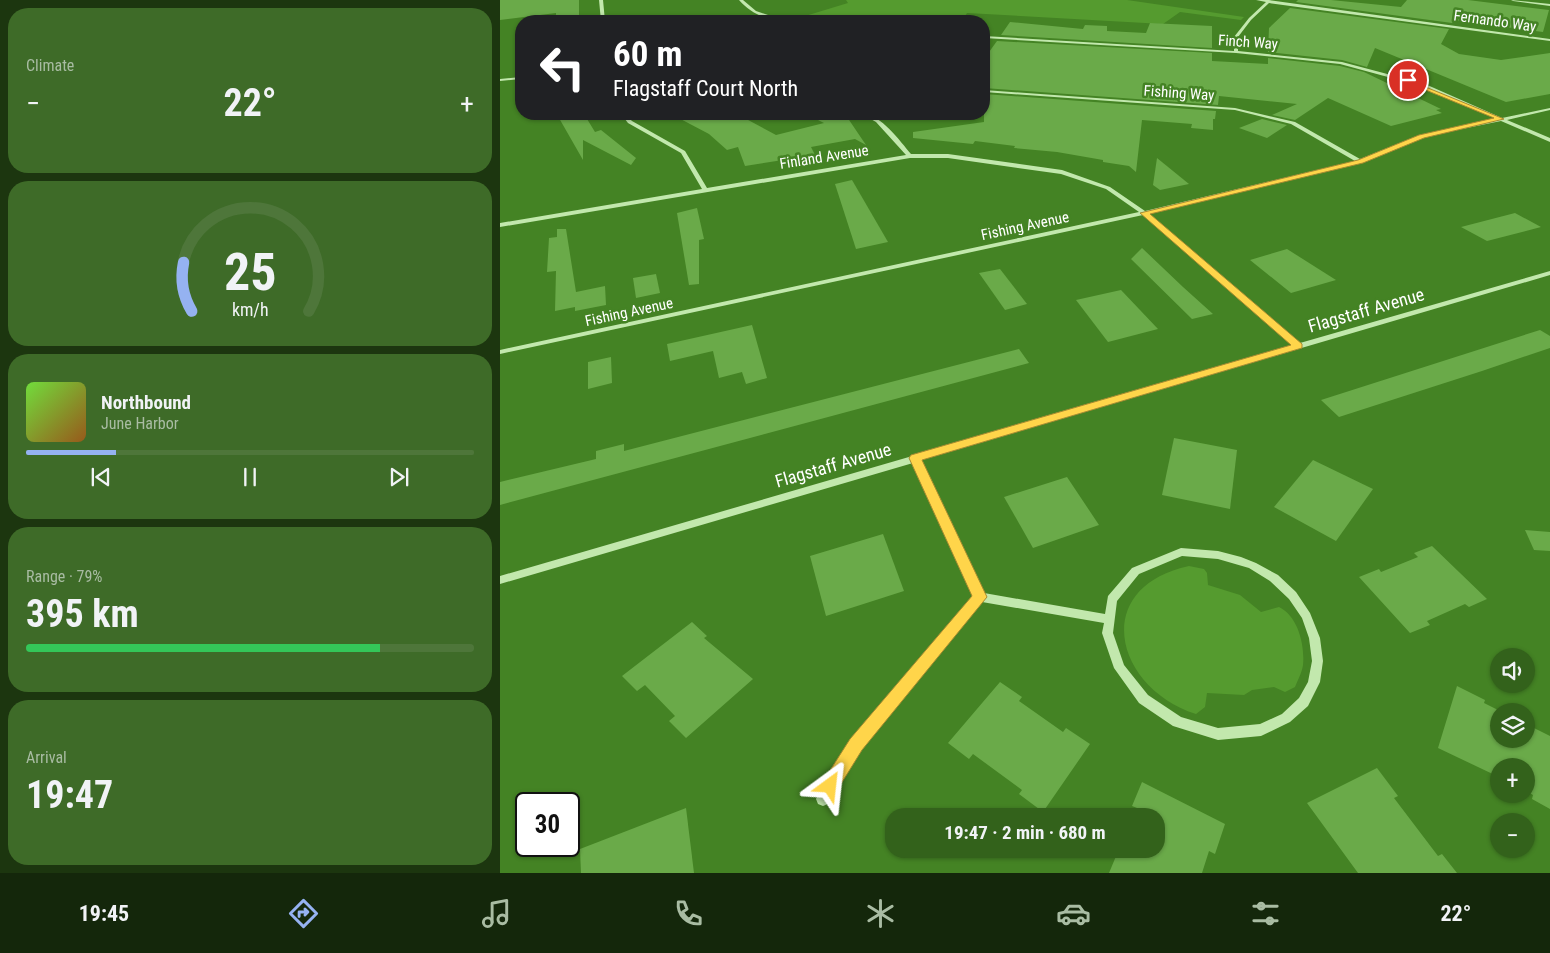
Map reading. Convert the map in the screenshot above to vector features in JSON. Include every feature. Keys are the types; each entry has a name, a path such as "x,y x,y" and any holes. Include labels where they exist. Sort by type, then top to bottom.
{"street":[{"path":"601,0 602,15"},
{"path":"741,0 745,6 760,15"},
{"name":"Fernando Way","path":"1258,0 1550,40"},
{"path":"1513,0 1550,4"},
{"path":"1236,52 1236,37 1250,19 1269,2"},
{"name":"Finch Way","path":"990,37 1236,52 1332,61 1424,85 1550,140"},
{"path":"500,80 515,79"},
{"name":"Fishing Way","path":"990,91 1235,109 1293,123 1360,161"},
{"name":"Fishing Avenue","path":"500,352 1144,213 1360,161 1422,136 1550,109"},
{"path":"628,120 683,152 705,190"},
{"path":"876,120 910,156"},
{"name":"Finland Avenue","path":"500,225 910,156 948,156 1062,172 1108,188 1144,213 1298,346"},
{"name":"Flagstaff Avenue","path":"500,580 1550,273"},
{"path":"915,458 980,597"},
{"path":"1181,552 1205,552 1229,556 1252,565 1274,579 1293,596 1307,616 1316,638 1319,662 1314,684 1303,704 1284,720 1268,727 1233,734 1204,731 1175,721 1150,706 1130,686 1115,664 1108,641 1107,618 1113,598 1124,581 1140,567 1159,557 1181,552"},
{"path":"980,597 1107,618"},
{"path":"824,800 837,772 856,744 980,597"}],"green space":[{"path":"846,0 1127,0 1244,17 1241,20 1180,12 1163,24 967,13 966,15 808,15 848,3"},
{"path":"1189,566 1204,569 1207,573 1208,585 1240,595 1261,612 1279,607 1286,611 1299,632 1303,649 1302,670 1295,687 1285,692 1274,687 1252,690 1244,695 1207,693 1205,707 1196,714 1168,701 1147,683 1132,662 1125,638 1126,616 1137,595 1157,578"}],"building":[{"path":"500,0 579,0 579,15 556,15 556,13 515,15 515,18 500,20"},
{"path":"1298,0 1331,0 1401,7 1407,0 1468,0 1549,10 1543,32 1454,20 1452,23 1296,2"},
{"path":"1290,8 1449,29 1441,44 1459,54 1501,60 1550,53 1550,94 1506,102 1375,48 1367,67 1342,60 1268,52 1269,28"},
{"path":"1010,22 1083,29 1085,25 1107,26 1107,31 1146,33 1150,23 1212,26 1212,48 1001,35"},
{"path":"997,41 1212,53 1212,61 1268,64 1268,58 1340,66 1364,72 1441,109 1436,110 1442,113 1391,126 1328,98 1295,120 1272,115 1297,104 1219,96 1218,105 990,88 990,51"},
{"path":"990,94 1216,111 1215,119 1213,119 1213,130 1191,128 1192,124 1142,120 1136,172 1129,166 1057,152 1014,148 1015,146 975,141 973,144 913,138 913,132 984,122 984,120 990,120"},
{"path":"1262,119 1287,125 1267,138 1239,128"},
{"path":"560,120 588,120 595,132 601,130 636,158 631,165 583,140 583,160"},
{"path":"682,120 748,120 776,135 824,123 818,120 849,120 866,145 855,139 811,147 815,155 745,166 738,147 727,150 709,134"},
{"path":"1157,158 1189,184 1160,190 1153,185"},
{"path":"852,180 888,242 856,249 835,184"},
{"path":"697,208 704,239 699,240 699,284 689,285 677,213"},
{"path":"1515,213 1541,227 1487,241 1461,227"},
{"path":"557,229 566,229 576,292 605,286 606,305 575,311 575,307 555,311 556,271 547,272 549,238 557,237"},
{"path":"1142,248 1213,314 1192,319 1131,259"},
{"path":"1287,249 1336,280 1291,293 1250,260"},
{"path":"1000,269 1027,304 1005,310 979,273"},
{"path":"656,274 660,293 636,298 633,278"},
{"path":"1121,290 1158,329 1108,342 1076,300"},
{"path":"752,325 767,378 746,384 742,372 719,378 713,351 670,361 667,344"},
{"path":"1540,330 1550,336 1550,348 1339,417 1321,400"},
{"path":"1019,349 1029,363 500,505 500,482 596,459 596,451 624,444 624,451"},
{"path":"611,357 612,383 588,389 588,362"},
{"path":"1174,438 1237,450 1230,509 1162,495"},
{"path":"1313,460 1373,489 1336,541 1274,507"},
{"path":"1067,477 1099,525 1033,548 1004,497"},
{"path":"1525,530 1550,532 1550,551 1534,550"},
{"path":"883,534 904,591 826,616 810,556"},
{"path":"1432,546 1487,599 1469,607 1465,604 1427,621 1430,625 1410,633 1359,577 1379,569 1381,572 1418,557 1414,553"},
{"path":"692,622 707,636 704,638 753,679 686,738 669,721 675,716 645,685 637,691 622,676"},
{"path":"1000,682 1022,697 1019,701 1063,732 1066,728 1090,744 1046,808 1038,808 1019,794 1022,790 973,754 969,759 948,743"},
{"path":"1457,686 1485,700 1484,703 1490,706 1490,748 1535,748 1535,728 1550,736 1550,809 1535,801 1535,758 1490,758 1490,773 1438,748"},
{"path":"1377,768 1398,796 1394,798 1438,856 1442,854 1457,873 1358,873 1307,803"},
{"path":"1142,782 1225,824 1215,854 1209,851 1202,873 1109,873 1115,858 1165,858 1165,808 1137,808 1132,806"},
{"path":"686,808 694,873 581,873 580,849"}],"route":[{"path":"830,786 856,744 980,597 915,458 1298,346 1144,213 1360,161 1422,136 1501,119 1424,85 1408,80"}]}
